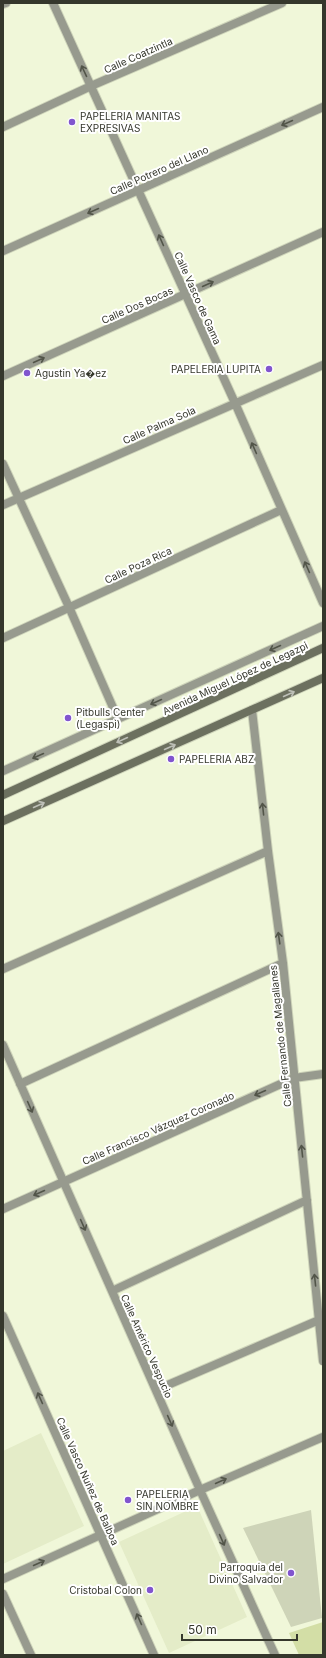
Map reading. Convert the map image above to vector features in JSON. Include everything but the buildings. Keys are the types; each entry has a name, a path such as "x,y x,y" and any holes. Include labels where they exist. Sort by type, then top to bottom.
{"main road":[{"name":"Avenida Miguel López de Legazpi","path":"3,795 323,648"},
{"path":"3,821 323,678"}],"street":[{"name":"Calle Vasco de Gama","path":"53,3 235,403 323,603"},
{"name":"Calle Coatzintla","path":"3,127 91,86 282,3"},
{"name":"Calle Potrero del Llano","path":"3,251 323,107"},
{"name":"Calle Dos Bocas","path":"3,376 323,232"},
{"name":"Calle Palma Sola","path":"3,505 323,365"},
{"path":"3,464 118,719"},
{"name":"Calle Poza Rica","path":"3,638 281,510"},
{"name":"Avenida Miguel López de Legazpi","path":"3,771 323,626"},
{"name":"Calle Fernando de Magallanes","path":"252,710 268,851 283,963 323,1361"},
{"path":"3,969 268,851"},
{"path":"20,1084 283,963"},
{"name":"Calle Américo Vespucio","path":"3,1045 200,1490 275,1655"},
{"name":"Calle Francisco Vázquez Coronado","path":"3,1209 294,1078 323,1074"},
{"path":"112,1291 307,1200"},
{"name":"Calle Vasco Nuñez de Balboa","path":"3,1316 154,1655"},
{"path":"156,1390 319,1320"},
{"path":"3,1580 200,1490 323,1437"},
{"path":"3,1594 30,1655"}],"shaded area":[{"path":"41,1433 84,1526 3,1564 3,1451"},
{"path":"197,1506 247,1617 169,1653 119,1542"},
{"path":"323,1622 323,1655 299,1655 289,1633"}],"place":[{"name":"PAPELERIA MANITAS EXPRESIVAS","path":"72,122"},
{"name":"PAPELERIA LUPITA","path":"269,369"},
{"name":"Agustin Ya�ez","path":"27,373"},
{"name":"Pitbulls Center (Legaspi)","path":"68,718"},
{"name":"PAPELERIA ABZ","path":"171,759"},
{"name":"PAPELERIA SIN NOMBRE","path":"128,1500"},
{"name":"Parroquia del Divino Salvador","path":"291,1573"},
{"name":"Cristobal Colon","path":"150,1590"}]}
